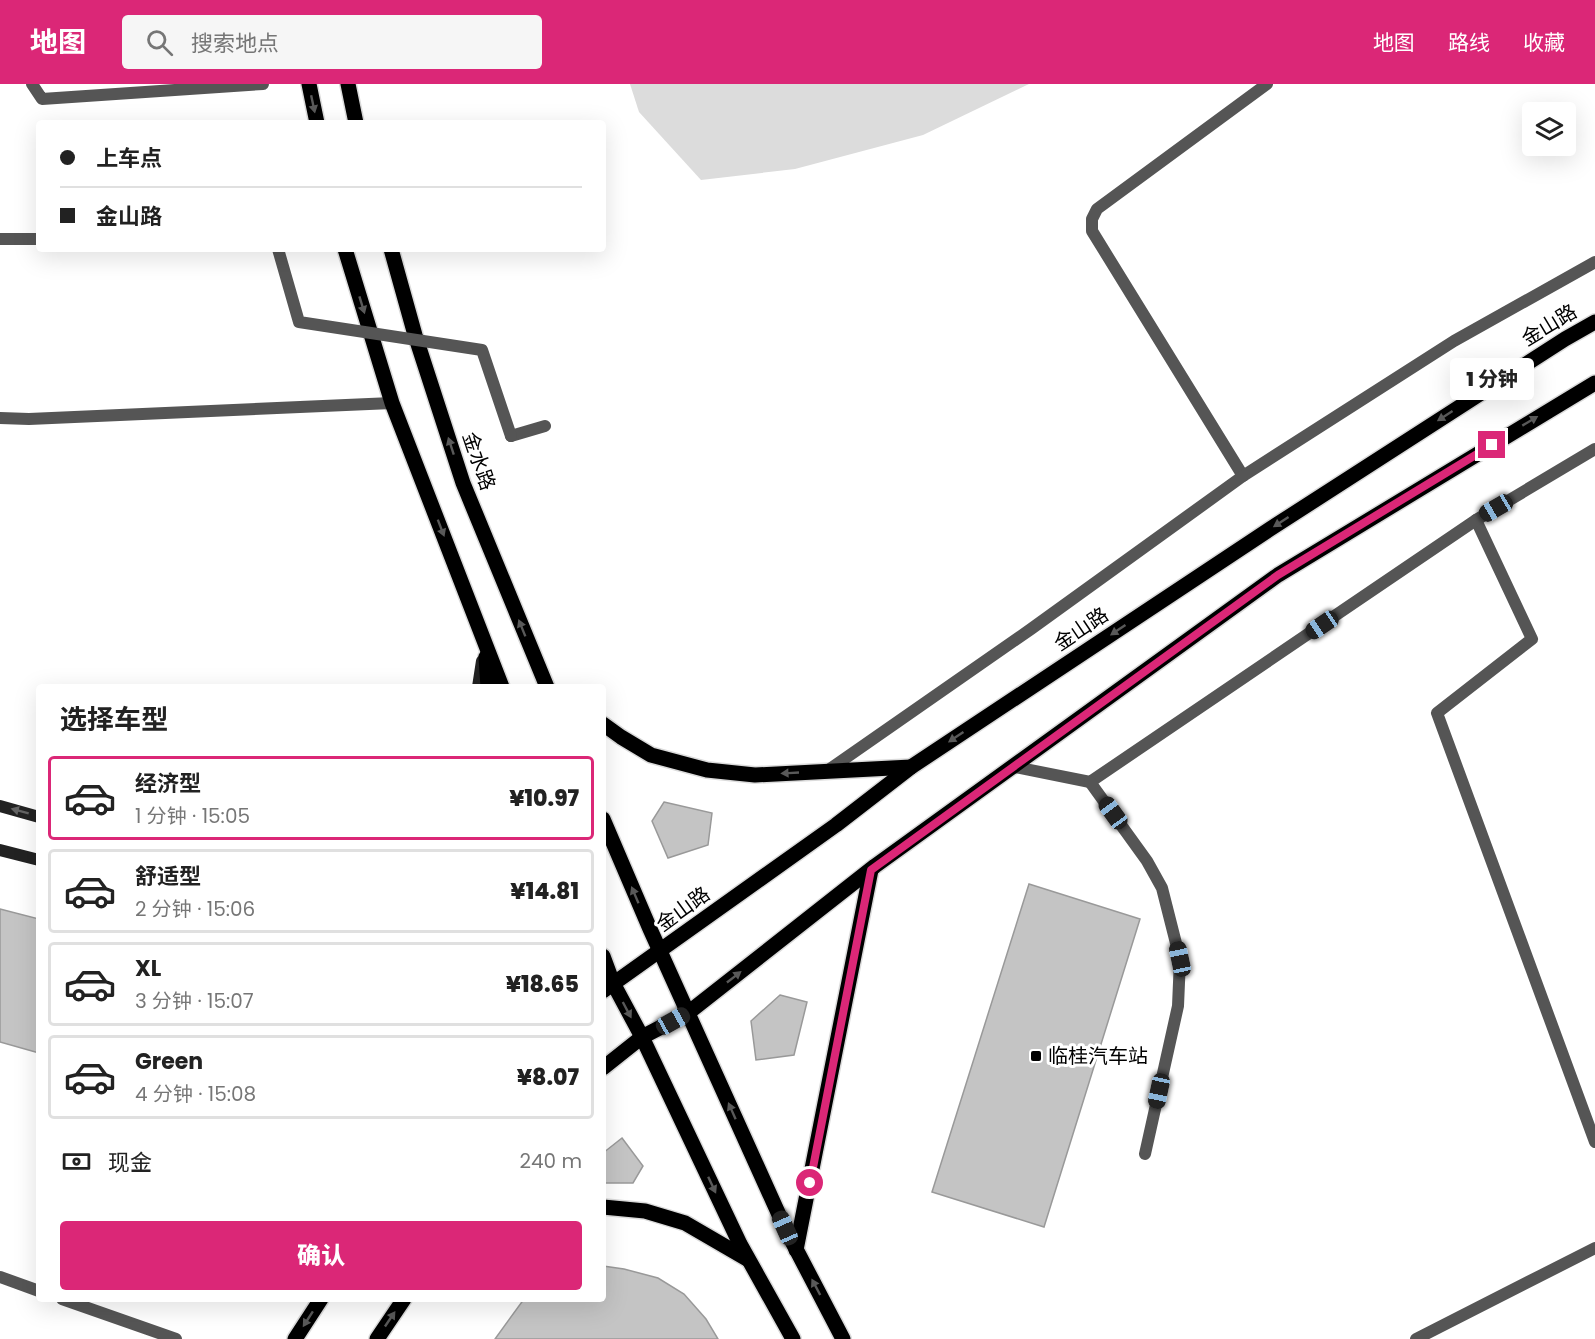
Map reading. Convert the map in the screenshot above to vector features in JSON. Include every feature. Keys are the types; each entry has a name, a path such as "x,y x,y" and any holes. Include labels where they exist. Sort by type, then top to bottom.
{"main road":[{"path":"309,84 316,120"},
{"path":"348,84 355,120"},
{"path":"346,252 392,403 501,684"},
{"name":"金水路","path":"392,252 415,335 463,483 548,684"},
{"name":"金山路","path":"608,987 836,825 911,767 1270,529 1564,339 1595,322"},
{"path":"606,1066 642,1037 688,1013 871,870 1278,575 1592,384"},
{"path":"479,684 486,642"},
{"path":"486,642 488,684"},
{"path":"606,726 651,755 707,770 755,775 911,767"},
{"path":"0,806 36,815"},
{"path":"606,826 660,952 796,1250 843,1339"},
{"path":"0,849 36,859"},
{"path":"796,1250 871,870"},
{"path":"608,987 642,1037 749,1260 793,1339"},
{"path":"606,1207 645,1211 685,1223 749,1260"},
{"path":"295,1339 319,1302"},
{"path":"377,1339 402,1302"}],"street":[{"path":"32,84 42,99 263,84"},
{"path":"1243,476 1092,231 1092,219 1097,209 1267,84"},
{"path":"0,239 36,239"},
{"path":"279,252 299,322 482,350 511,436 545,426"},
{"path":"827,771 1031,629 1243,476 1454,341 1595,262"},
{"path":"0,418 29,419 392,403"},
{"path":"1090,782 1476,520 1595,449"},
{"path":"1476,520 1532,639 1437,713 1595,1142"},
{"path":"1015,766 1090,782 1147,861 1162,888 1180,959 1178,1006 1145,1154"},
{"path":"1416,1339 1595,1248"},
{"path":"0,1277 36,1290"},
{"path":"71,1302 176,1339"}],"shaded area":[{"path":"630,84 1029,84 923,135 795,169 701,180 639,112"}],"building":[{"path":"664,802 712,813 708,845 668,858 652,821"},
{"name":"临桂汽车站","path":"1029,884 1140,919 1044,1227 932,1192"},
{"path":"0,909 36,918 36,1052 0,1042"},
{"path":"780,995 807,1002 794,1055 756,1060 751,1021"},
{"path":"622,1138 643,1166 633,1183 606,1183 606,1151"},
{"path":"606,1266 658,1278 684,1294 706,1319 718,1339 495,1339 522,1302 606,1302"}],"place":[{"name":"临桂汽车站","path":"1036,1056"}],"route":[{"path":"810,1183 871,870 1278,575 1492,445"}]}
